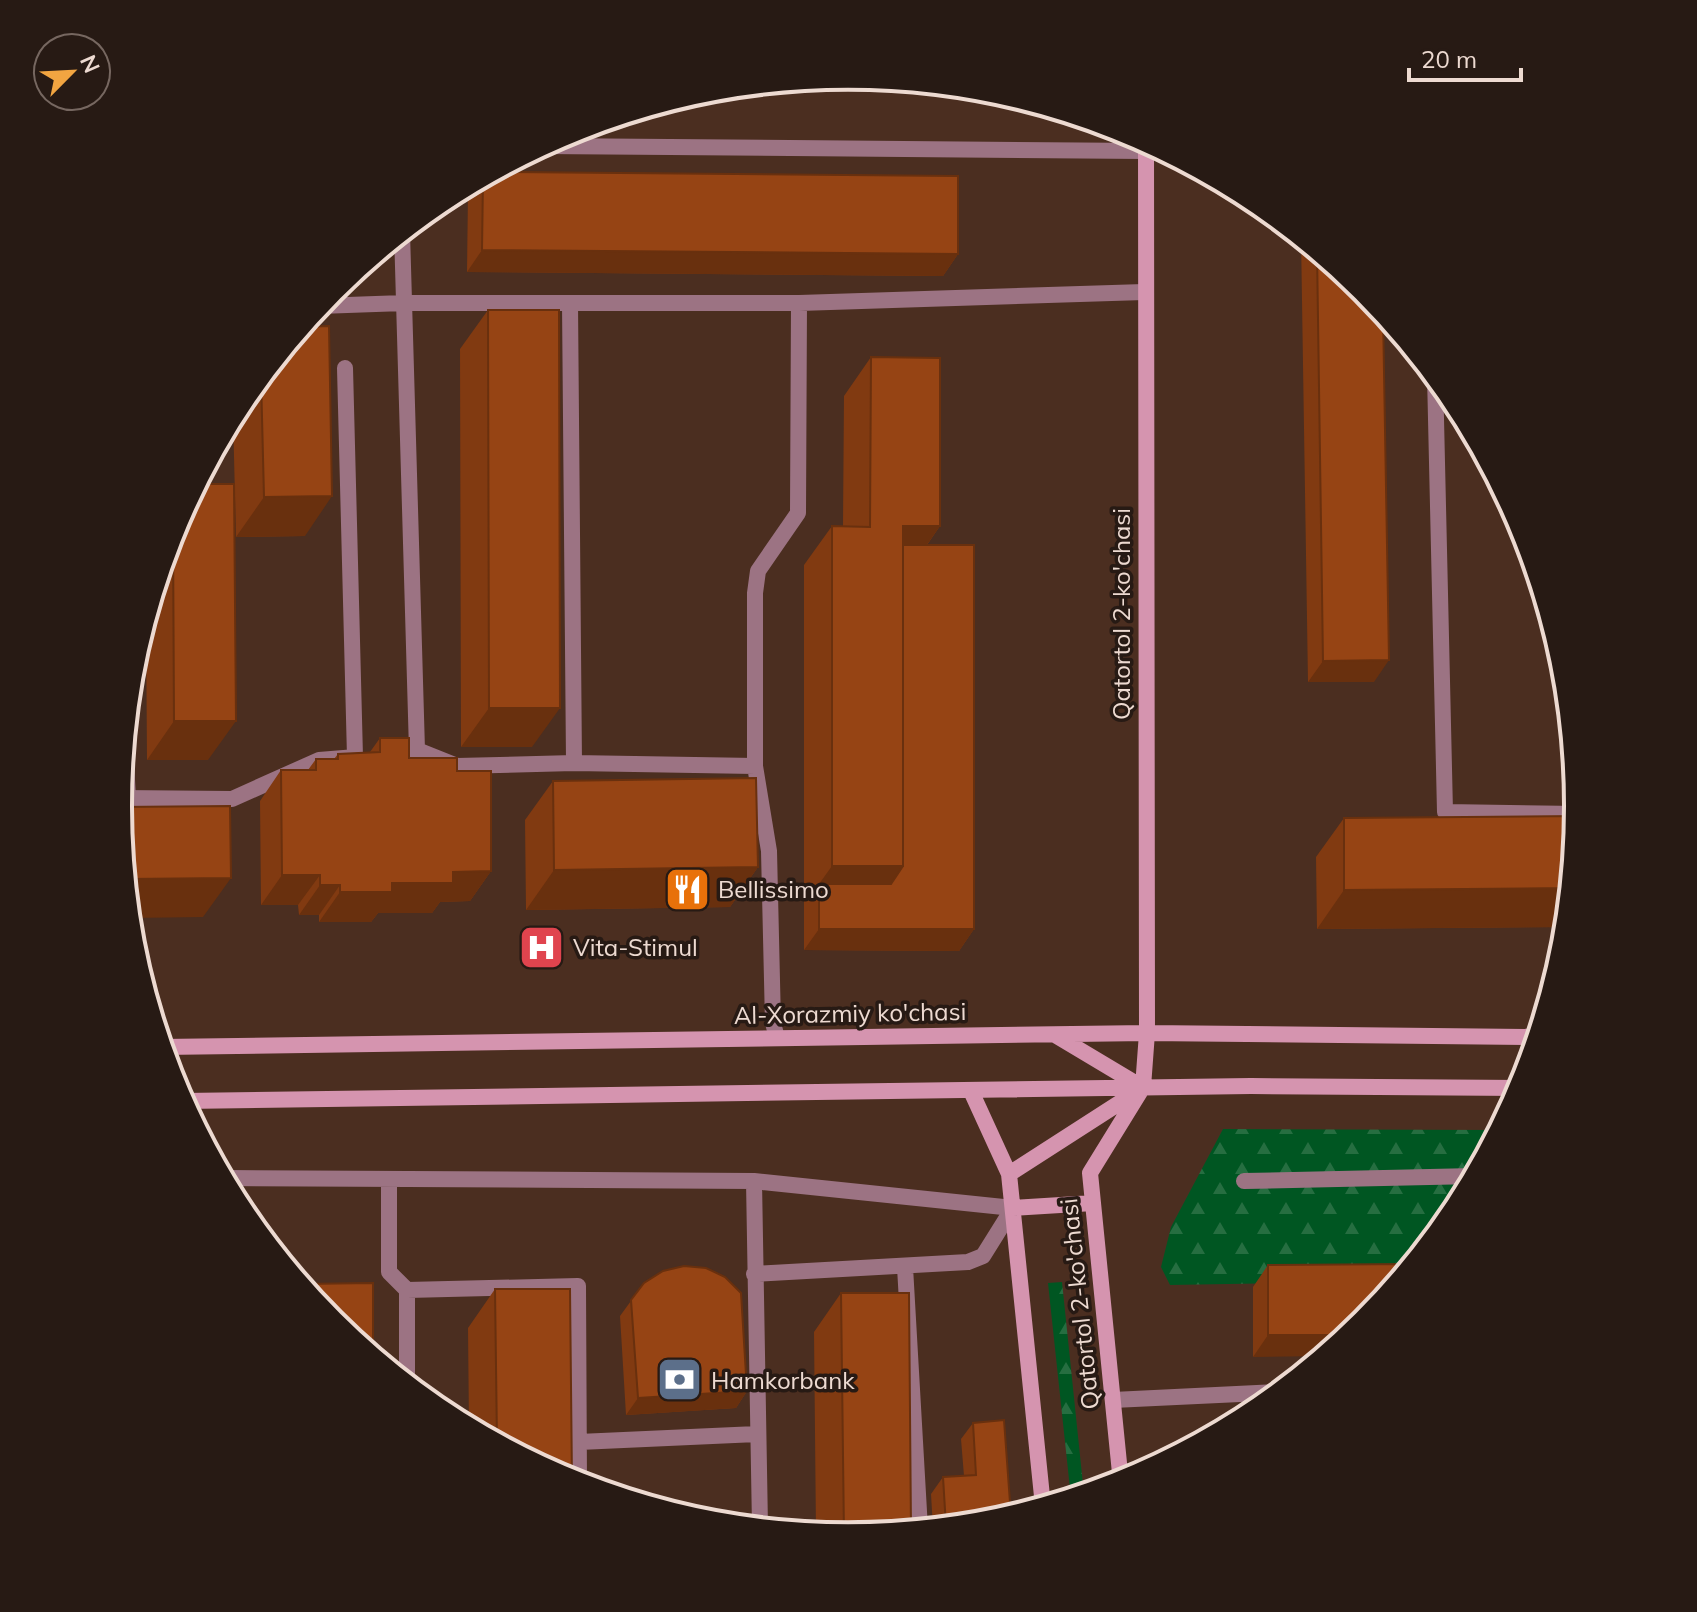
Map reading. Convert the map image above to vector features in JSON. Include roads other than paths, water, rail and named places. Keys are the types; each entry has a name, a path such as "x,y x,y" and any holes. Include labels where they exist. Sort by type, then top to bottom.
{"main road":[{"name":"Qatortol 2-ko'chasi","path":"1120,1468 1090,1173 1143,1087 1147,1033 1145,155"},
{"name":"Al-Xorazmiy ko'chasi","path":"174,1047 1147,1033 1527,1037"},
{"path":"1054,1035 1143,1087"},
{"path":"1009,1174 1143,1087"},
{"path":"196,1101 1143,1087 1506,1088"},
{"path":"971,1091 1009,1174 1042,1496"},
{"path":"1013,1208 1093,1203"}],"lane":[{"path":"572,146 1125,146"},
{"path":"402,247 417,750"},
{"path":"337,305 799,303 1144,292"},
{"path":"570,303 574,763"},
{"path":"777,1038 773,1023 769,851 755,766 755,593 758,571 798,513 799,303"},
{"path":"345,368 355,757"},
{"path":"1435,396 1445,812 1564,814"},
{"path":"132,797 232,799 319,760 417,750 457,766 574,763 755,766"},
{"path":"1244,1181 1461,1176"},
{"path":"237,1178 754,1181 1013,1208 983,1256 968,1262 754,1274"},
{"path":"389,1179 389,1272 407,1290 407,1369"},
{"path":"754,1181 760,1516"},
{"path":"905,1267 919,1518"},
{"path":"407,1290 578,1286 579,1469"},
{"path":"1113,1400 1257,1393"},
{"path":"579,1442 757,1434"}],"place":[{"name":"Bellissimo","path":"687,889"},
{"name":"Vita-Stimul","path":"542,947"},
{"name":"Hamkorbank","path":"680,1380"}]}
